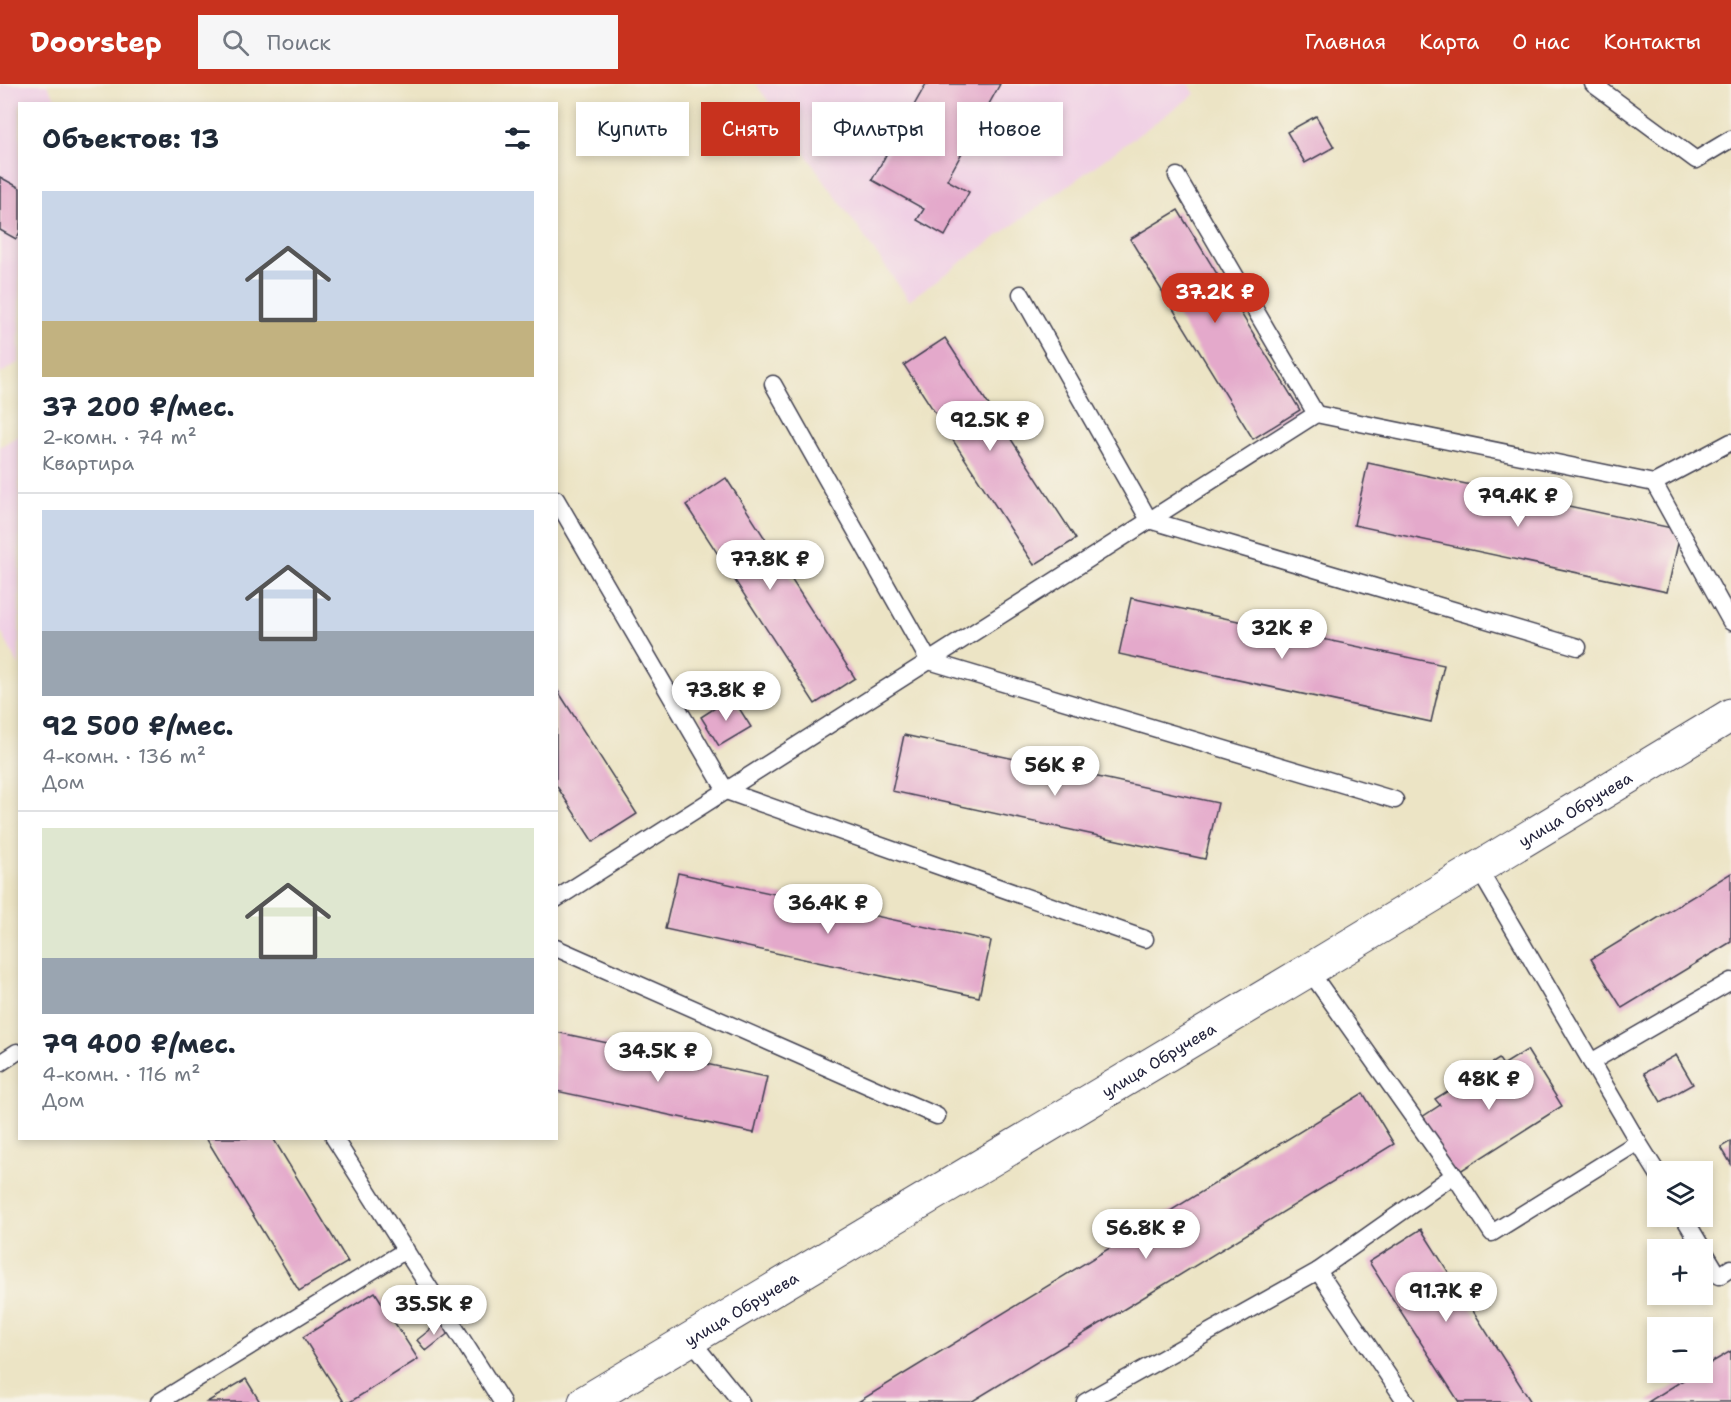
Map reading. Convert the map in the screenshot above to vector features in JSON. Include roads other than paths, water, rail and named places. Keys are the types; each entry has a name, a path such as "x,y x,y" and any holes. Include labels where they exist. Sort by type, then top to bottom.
{"main road":[{"name":"улица Обручева","path":"585,1402 1731,715"}],"lane":[{"path":"1593,84 1696,160 1731,139"},
{"path":"1177,176 1316,414"},
{"path":"1021,294 1149,520 1578,647"},
{"path":"773,384 929,661 1395,800"},
{"path":"558,898 1316,414 1654,483 1731,442"},
{"path":"1654,483 1731,622"},
{"path":"558,502 726,791 1145,939"},
{"path":"1478,868 1650,1161"},
{"path":"558,949 937,1116"},
{"path":"1309,970 1454,1175 1492,1233 1638,1142"},
{"path":"1591,1062 1731,981"},
{"path":"0,1063 17,1052"},
{"path":"335,1140 502,1402"},
{"path":"1085,1402 1318,1271 1454,1175"},
{"path":"1690,1227 1719,1276 1731,1268"},
{"path":"159,1402 406,1250"},
{"path":"1318,1271 1406,1402"},
{"path":"691,1340 741,1402"}]}
